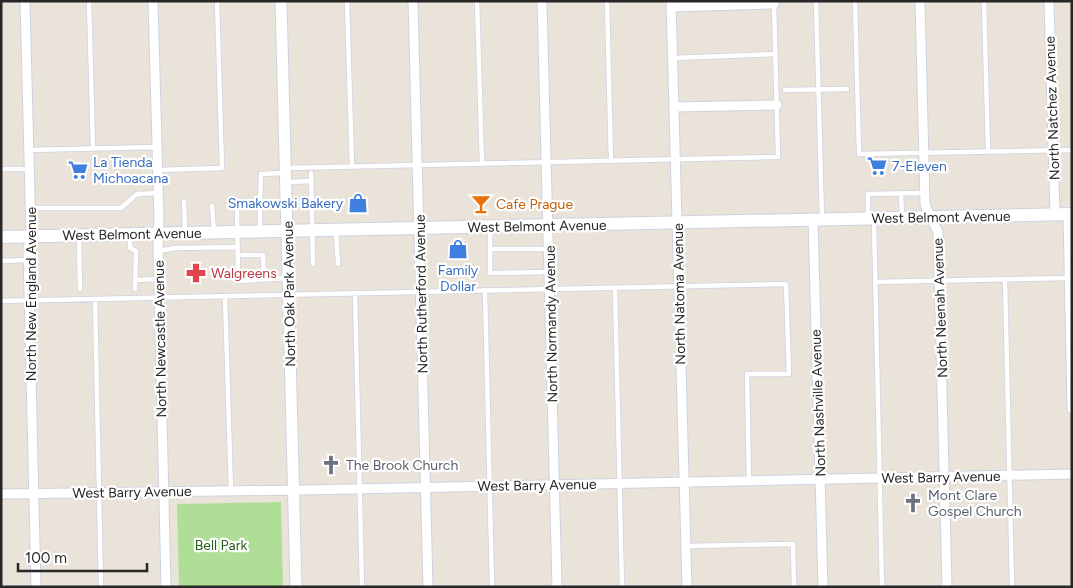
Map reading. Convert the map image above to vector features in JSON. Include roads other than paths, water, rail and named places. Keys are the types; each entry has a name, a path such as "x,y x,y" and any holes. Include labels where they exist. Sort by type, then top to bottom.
{"main road":[{"name":"West Belmont Avenue","path":"1,237 1070,214"}],"street":[{"name":"North New England Avenue","path":"24,1 31,236 28,260 36,587"},
{"name":"North Newcastle Avenue","path":"153,1 166,587"},
{"name":"North Oak Park Avenue","path":"281,1 296,587"},
{"name":"North Rutherford Avenue","path":"413,1 428,587"},
{"name":"North Normandy Avenue","path":"542,1 558,587"},
{"name":"North Neenah Avenue","path":"920,1 925,205 938,232 947,587"},
{"name":"North Natchez Avenue","path":"1049,1 1055,215"},
{"path":"671,4 774,3"},
{"name":"North Natoma Avenue","path":"671,4 687,587"},
{"path":"674,107 777,105"},
{"path":"1070,214 1072,409"},
{"name":"North Nashville Avenue","path":"817,220 822,587"},
{"name":"West Barry Avenue","path":"1,494 1072,474"}],"lane":[{"path":"89,1 93,148"},
{"path":"158,170 222,168 217,1"},
{"path":"347,1 352,167"},
{"path":"477,1 482,164"},
{"path":"607,1 611,160"},
{"path":"816,1 818,89 817,220"},
{"path":"855,1 859,154 1072,150"},
{"path":"984,1 988,152"},
{"path":"260,232 261,174 286,174 352,167 778,157 774,3"},
{"path":"673,58 776,54"},
{"path":"785,90 847,89"},
{"path":"29,150 157,147"},
{"path":"1,169 29,169"},
{"path":"311,172 313,264"},
{"path":"286,174 312,181"},
{"path":"30,208 121,208 137,194 158,193"},
{"path":"901,193 902,218"},
{"path":"882,587 875,282 868,194 925,193"},
{"path":"184,201 185,233"},
{"path":"260,201 237,201 238,281 289,278"},
{"path":"212,206 214,232"},
{"path":"490,227 490,273 550,272"},
{"path":"336,230 338,264"},
{"path":"130,234 130,248 136,251 135,289"},
{"path":"79,235 80,289"},
{"path":"158,251 176,248 238,247"},
{"path":"490,248 550,249"},
{"path":"238,255 264,255 264,280"},
{"path":"1,260 28,260"},
{"path":"875,282 1071,278"},
{"path":"1005,279 1012,587"},
{"path":"135,280 159,280"},
{"path":"1,301 786,284 789,374 747,374 749,481"},
{"path":"614,288 622,587"},
{"path":"485,290 492,587"},
{"path":"355,293 362,587"},
{"path":"225,296 231,491"},
{"path":"95,298 102,587"},
{"path":"686,546 793,544 794,587"}],"place":[{"name":"7-Eleven","path":"877,166"},
{"name":"La Tienda Michoacana","path":"78,170"},
{"name":"Smakowski Bakery","path":"358,203"},
{"name":"Cafe Prague","path":"481,204"},
{"name":"Family Dollar","path":"458,249"},
{"name":"Walgreens","path":"196,273"},
{"name":"The Brook Church","path":"331,465"},
{"name":"Mont Clare Gospel Church","path":"913,503"}],"park label":[{"name":"Bell Park","path":"221,545"}]}
